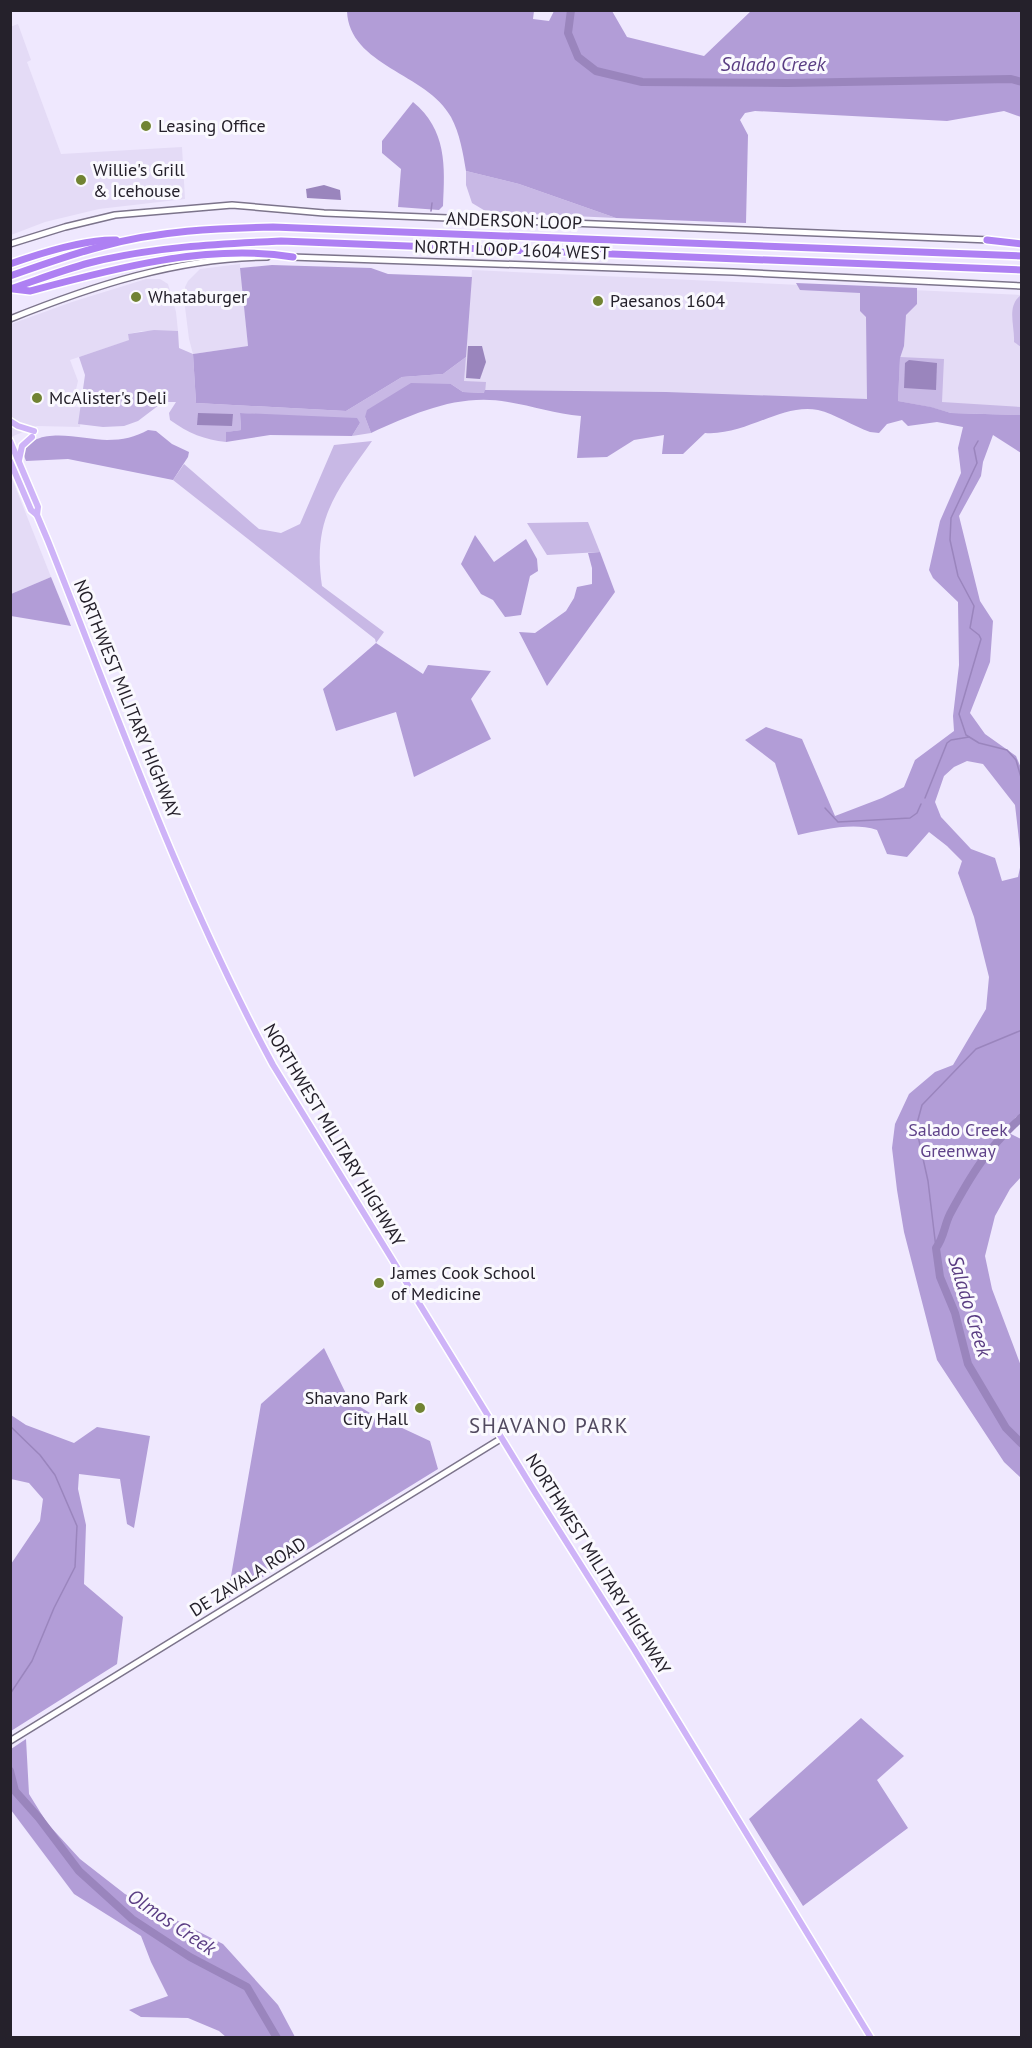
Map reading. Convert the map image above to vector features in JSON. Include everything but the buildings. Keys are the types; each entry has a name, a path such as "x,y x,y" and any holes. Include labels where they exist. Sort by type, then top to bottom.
{"highway":[{"name":"ANDERSON LOOP","path":"10,276 104,246 131,240 202,230 273,227 1022,256"},
{"path":"10,264 106,240 131,240"},
{"path":"987,240 1022,242"},
{"name":"ANDERSON LOOP","path":"10,289 87,264 117,257 184,246 280,241 1022,270"},
{"path":"10,289 30,291 130,267 194,257 268,253 293,257"}],"main road":[{"name":"NORTH LOOP 1604 WEST","path":"10,244 115,215 232,205 324,213 987,240"},
{"name":"NORTH LOOP 1604 WEST","path":"10,319 97,286 166,268 224,260 293,257 769,274 1022,286"},
{"path":"10,421 33,434 22,446 19,463"},
{"name":"NORTHWEST MILITARY HIGHWAY","path":"10,441 38,507 37,515"},
{"name":"NORTHWEST MILITARY HIGHWAY","path":"11,465 31,510 37,515 186,887 244,1012 273,1065 871,2037"},
{"name":"DE ZAVALA ROAD","path":"10,1741 502,1438"}],"shaded area":[{"path":"18,24 31,60 27,62 61,154 182,147 185,199 99,209 45,222 11,235 10,27"},
{"path":"466,171 519,184 616,218 487,212 472,203 466,185"},
{"path":"324,185 340,190 341,200 307,198 306,189"},
{"path":"240,264 248,346 193,354 184,299 188,281 200,269"},
{"path":"472,270 1021,295 1021,415 463,392"},
{"path":"146,279 160,279 168,284 176,312 178,331 142,331 128,334 130,340 70,360 78,381 72,406 82,408 80,427 37,426 11,437 11,324"},
{"path":"1021,295 1021,347 1014,342 1012,310"},
{"path":"154,330 178,331 179,348 193,354 196,403 346,411 402,377 443,374 466,357 464,381 486,382 485,393 463,392 451,384 365,417 371,433 352,436 360,423 240,413 241,430 227,432 226,442 211,440 183,429 170,420 169,413 176,402 163,402 138,421 124,426 103,427 78,424 85,375 79,357 129,340 128,334"},
{"path":"468,346 482,346 486,362 480,379 466,378"},
{"path":"900,357 944,359 942,402 1021,407 1021,415 951,413 898,401"},
{"path":"909,360 937,363 936,390 904,388 905,363"},
{"path":"198,413 233,414 232,426 197,425"},
{"path":"372,441 330,508 324,524 320,563 322,586 384,632 376,643 375,639 173,480 184,464 259,529 281,533 300,524 334,445"},
{"path":"11,476 51,577 10,594"},
{"path":"588,522 600,552 547,555 527,523"}],"green space":[{"path":"347,11 534,11 533,19 549,21 554,11 612,11 627,37 704,56 751,11 1021,11 1021,117 1004,111 947,121 755,111 745,113 740,120 748,135 746,223 616,218 519,184 466,171 454,123 440,102 374,57 361,45 351,30"},
{"path":"413,102 432,124 442,150 444,191 443,206 439,210 398,207 401,169 382,153 382,141"},
{"path":"272,265 371,268 388,274 472,277 466,357 443,374 402,377 346,411 196,403 193,354 248,346 240,268"},
{"name":"Salado Creek Greenway","path":"796,283 917,288 917,304 906,315 904,346 900,358 898,401 951,413 1021,415 1021,453 993,435 983,462 981,476 959,516 980,601 993,621 990,662 970,713 985,734 1016,756 1021,768 1021,857 1015,805 983,764 967,761 954,767 944,776 935,802 941,817 971,849 995,858 1002,881 1018,877 1021,863 1021,1115 1016,1117 1005,1131 1021,1139 1021,1177 1010,1189 995,1216 985,1256 992,1289 1021,1366 1021,1478 1004,1462 937,1360 904,1232 892,1148 895,1124 909,1094 935,1072 953,1065 986,1009 989,977 974,917 958,873 962,861 929,832 907,857 887,854 877,830 858,827 837,828 798,835 775,763 745,740 766,727 802,739 835,816 904,787 915,760 954,731 953,716 959,665 958,602 933,578 929,570 940,521 961,473 958,448 963,427 937,422 908,426 902,420 887,424 879,433 870,432 824,412 804,409 790,411 735,430 705,433 683,454 662,454 664,435 634,440 607,457 577,458 581,416 490,400 472,400 421,412 371,433 365,417 367,410 411,383 451,384 463,392 484,393 485,390 666,392 867,399 866,317 860,311 860,293 800,290"},
{"path":"240,413 357,418 360,423 352,436 270,435 226,442 226,432 241,430"},
{"path":"148,430 156,431 172,444 189,452 173,480 68,459 26,461 23,453 29,444 49,436 113,440 129,438"},
{"path":"475,535 494,562 526,539 537,559 538,571 530,576 521,615 505,617 493,600 481,594 461,564"},
{"path":"600,552 615,592 547,686 519,632 535,633 566,611 574,598 577,587 592,584 592,568 588,553"},
{"path":"51,577 71,626 11,616 11,594"},
{"path":"376,643 423,674 428,665 491,671 471,699 491,739 414,777 396,712 336,731 323,689"},
{"path":"324,1348 349,1400 370,1413 430,1441 438,1469 227,1599 261,1404"},
{"path":"11,1415 26,1425 74,1443 97,1427 150,1436 134,1528 127,1524 120,1479 79,1474 78,1489 86,1525 84,1584 123,1617 117,1664 11,1731 11,1564 40,1521 43,1499 29,1483 11,1479"},
{"path":"861,1718 904,1756 877,1780 908,1828 803,1906 749,1819"},
{"path":"26,1739 29,1794 47,1823 80,1859 125,1894 223,1944 278,2005 295,2037 226,2037 219,2031 188,2018 141,2017 129,2010 168,1996 141,1936 74,1894 11,1810 11,1749"}],"waterway":[{"name":"Salado Creek","path":"571,10 568,33 578,57 596,71 642,82 787,83 1011,79 1022,82"},
{"path":"431,211 432,203"},
{"path":"978,441 974,448 977,463 951,518 950,540 958,576 974,606 970,628 981,639 959,714 966,735 979,743 1007,750 1016,760 1022,781"},
{"path":"925,798 947,743 951,740 969,737"},
{"path":"825,808 838,822 910,818 917,813 921,804"},
{"path":"936,1248 928,1181 916,1127 922,1105 976,1049 1022,1030"},
{"name":"Salado Creek","path":"1022,1117 999,1139 973,1174 950,1214 936,1248 940,1277 955,1313 968,1364 1006,1428 1022,1444"},
{"name":"Olmos Creek","path":"10,1426 40,1455 55,1475 77,1526 75,1567 54,1608 32,1661 10,1694"},
{"name":"Olmos Creek","path":"10,1771 15,1791 39,1818 79,1871 132,1919 190,1957 247,1987 277,2038"}],"place":[{"name":"Leasing Office","path":"146,126"},
{"name":"Willie's Grill & Icehouse","path":"81,180"},
{"name":"Whataburger","path":"136,297"},
{"name":"Paesanos 1604","path":"598,301"},
{"name":"McAlister's Deli","path":"37,398"},
{"name":"James Cook School of Medicine","path":"379,1283"},
{"name":"Shavano Park City Hall","path":"420,1408"}],"district":[{"name":"SHAVANO PARK","path":"549,1426"}]}
